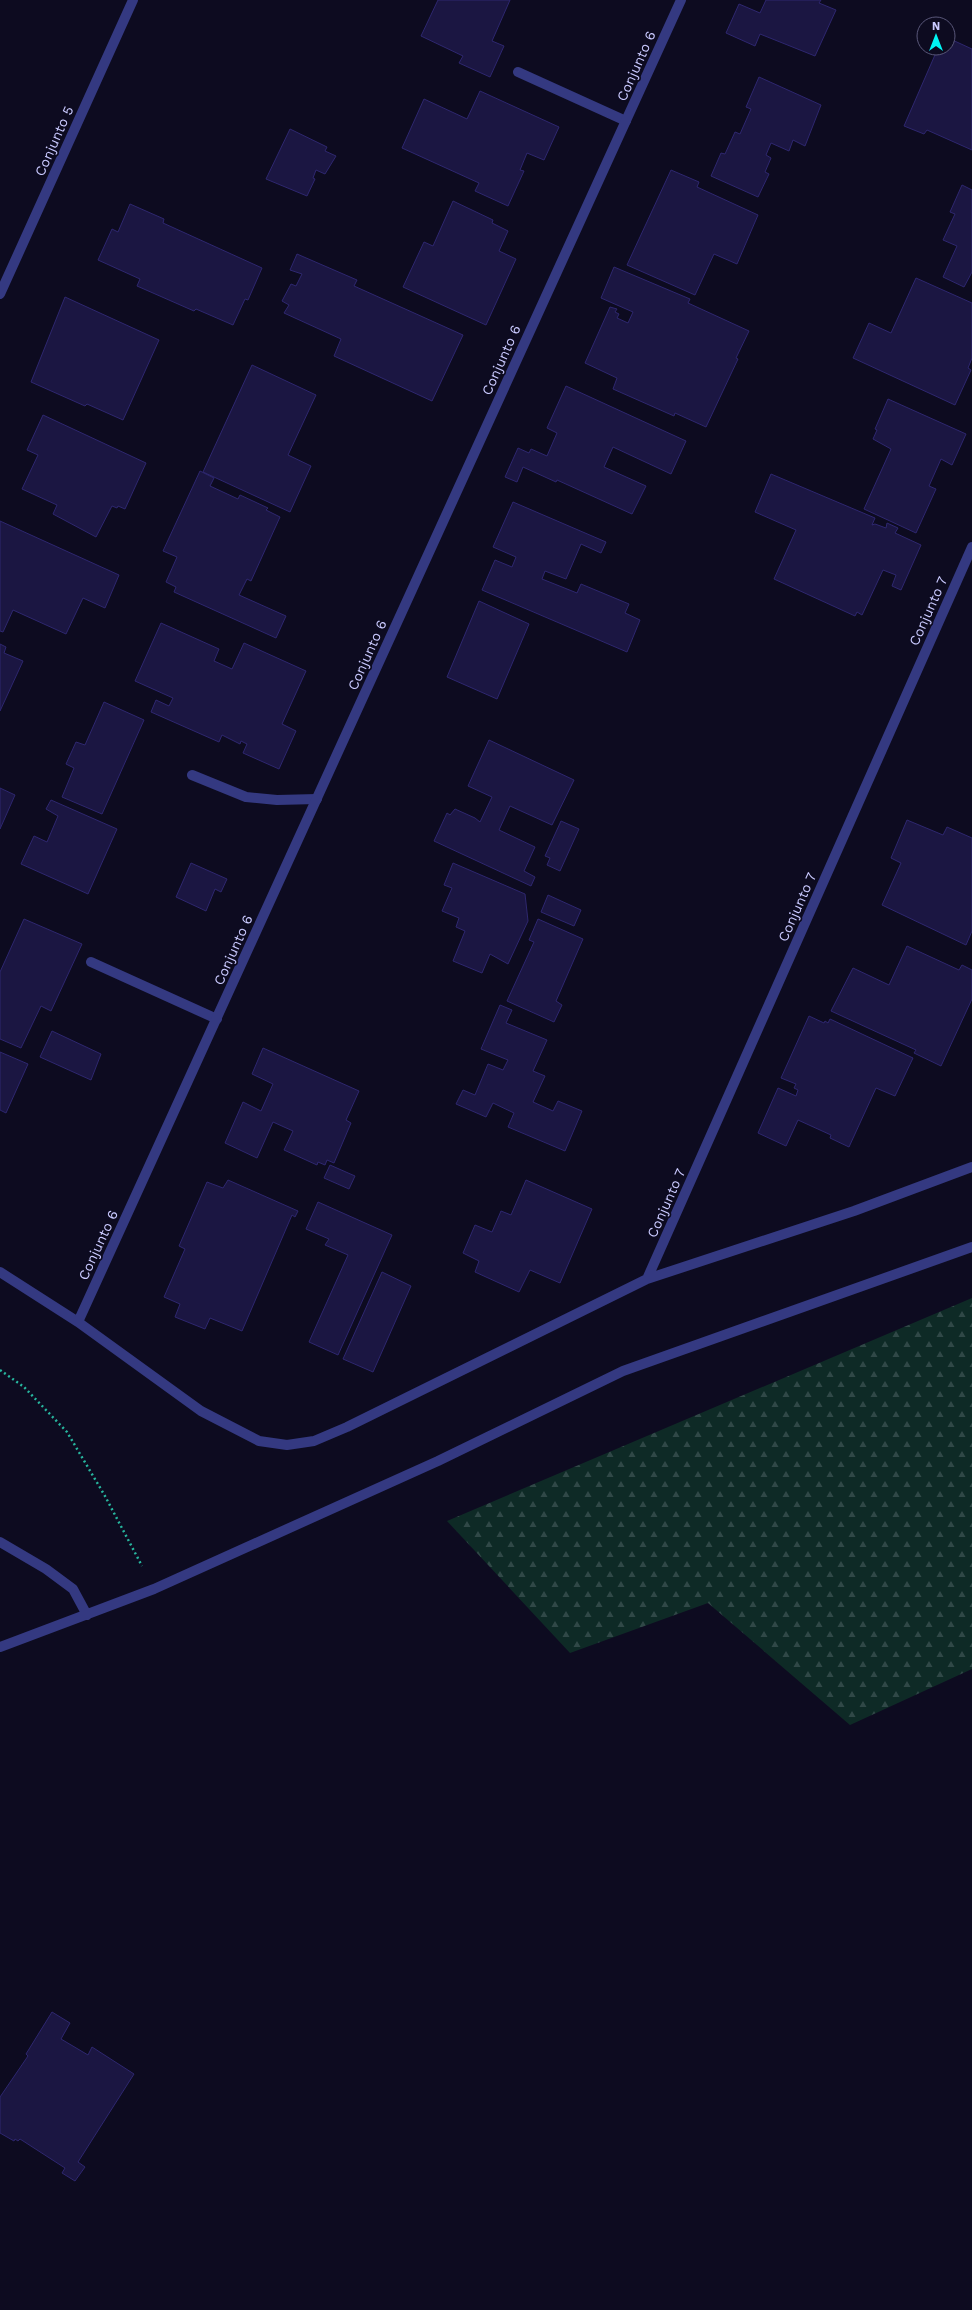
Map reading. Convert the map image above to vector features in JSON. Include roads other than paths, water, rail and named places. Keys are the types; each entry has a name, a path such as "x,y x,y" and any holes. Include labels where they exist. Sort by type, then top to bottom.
{"street":[{"name":"Conjunto 5","path":"0,294 134,0"},
{"name":"Conjunto 6","path":"78,1322 681,0"},
{"path":"518,72 626,121"},
{"name":"Conjunto 7","path":"648,1279 972,547"},
{"path":"192,775 246,797 277,800 317,799"},
{"path":"91,962 217,1019"},
{"path":"0,1272 78,1322 201,1411 259,1442 287,1445 314,1442 347,1427 648,1279 854,1211 972,1167"},
{"path":"0,1647 154,1589 438,1461 623,1371 972,1247"},
{"path":"0,1542 46,1569 72,1589 87,1615"}]}
